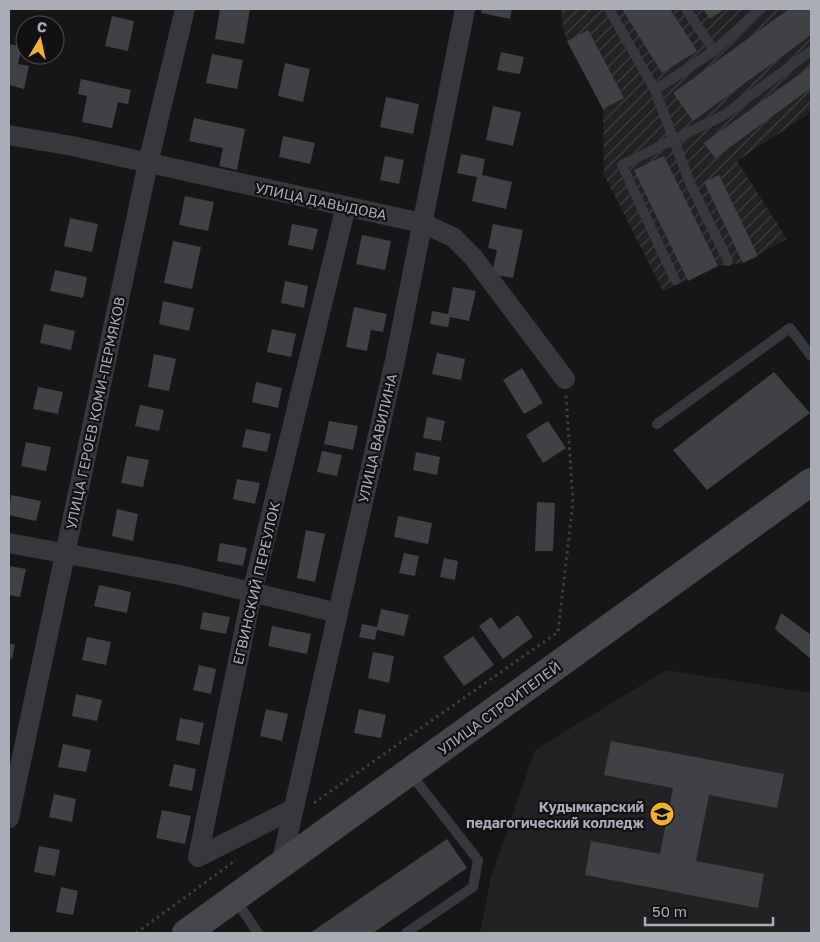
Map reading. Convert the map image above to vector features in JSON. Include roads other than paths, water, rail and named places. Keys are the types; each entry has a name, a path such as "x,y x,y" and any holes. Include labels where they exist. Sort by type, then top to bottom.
{"main road":[{"name":"УЛИЦА СТРОИТЕЛЕЙ","path":"186,933 811,482"}],"street":[{"name":"УЛИЦА ГЕРОЕВ КОМИ-ПЕРМЯКОВ","path":"9,818 148,163 185,9"},
{"name":"УЛИЦА ВАВИЛИНА","path":"281,865 396,356 464,9"},
{"name":"УЛИЦА ДАВЫДОВА","path":"9,135 72,146 422,223 453,237 473,257 565,379"},
{"name":"ЕГВИНСКИЙ ПЕРЕУЛОК","path":"292,814 198,857 252,593 346,206"},
{"path":"9,543 180,575 338,613"}],"lane":[{"path":"609,9 656,90 690,183 728,261"},
{"path":"686,9 714,51"},
{"path":"656,90 714,51 760,9"},
{"path":"675,280 622,165 724,115 811,51"},
{"path":"657,424 790,328 811,356"},
{"path":"406,933 473,887 478,860 409,772"},
{"path":"235,898 258,933"}],"place":[{"name":"Кудымкарский педагогический колледж","path":"662,814"}]}
